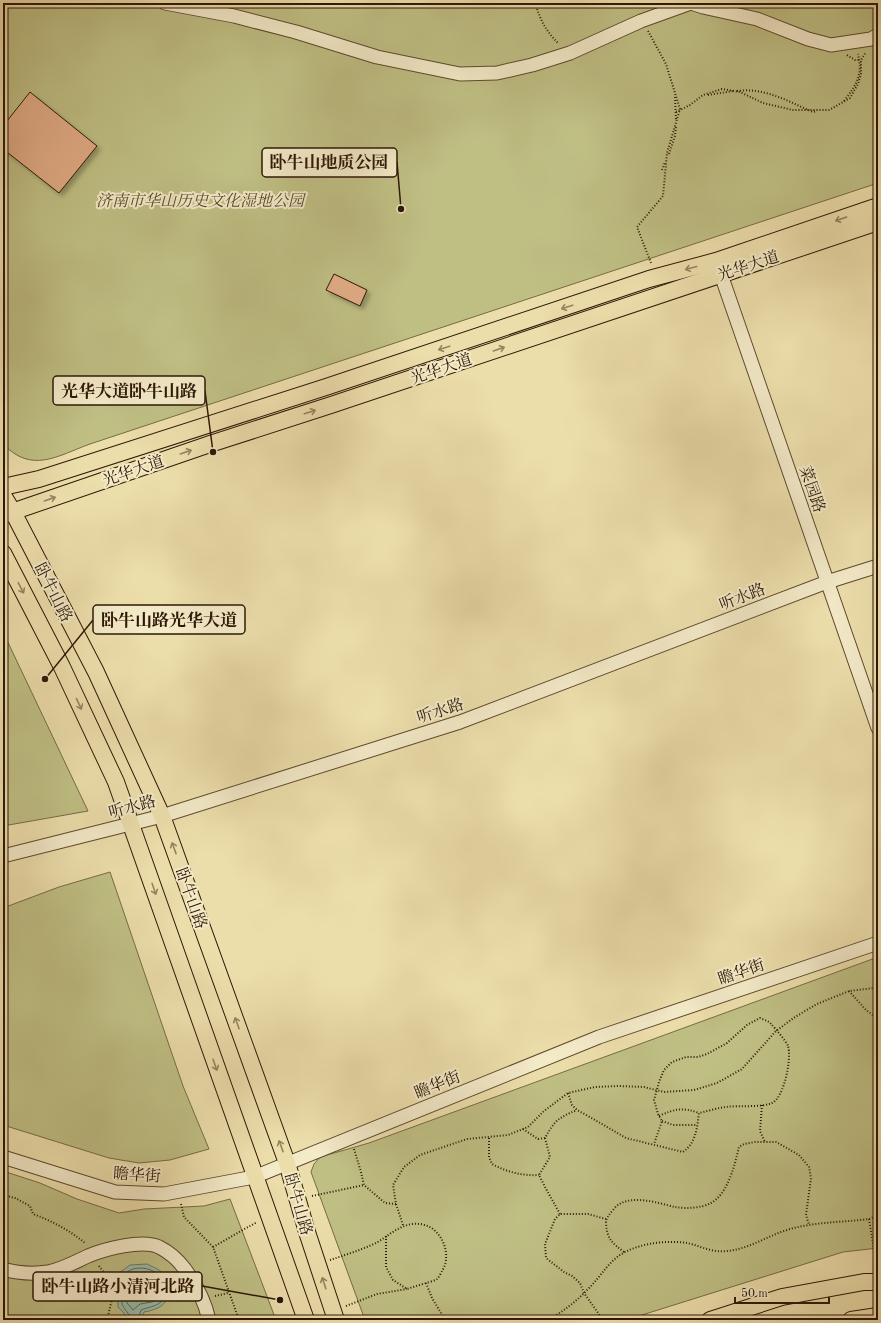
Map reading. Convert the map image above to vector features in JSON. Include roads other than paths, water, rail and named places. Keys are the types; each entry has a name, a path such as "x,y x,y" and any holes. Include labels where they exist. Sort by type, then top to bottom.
{"main road":[{"name":"光华大道","path":"8,513 210,444 339,403 718,267 878,206"},
{"name":"光华大道","path":"3,487 39,479 326,387 649,279 718,267 878,222"},
{"name":"卧牛山路","path":"3,495 8,513 96,672 162,816 287,1163 334,1316"},
{"path":"3,553 65,675 116,782 132,824 254,1177 306,1320"},
{"path":"710,1320 782,1297 864,1282 878,1276"},
{"path":"851,1320 878,1316"}],"street":[{"path":"165,3 234,16 296,32 377,57 460,74 497,73 532,65 570,53 692,3 703,7 757,19 808,39 831,45 874,37"},
{"name":"菜园路","path":"718,267 878,728"},
{"name":"听水路","path":"3,856 162,816 460,722 827,582 878,566"},
{"name":"瞻华街","path":"3,1157 115,1192 164,1194 254,1177 599,1037 878,943"},
{"path":"3,1269 14,1272 47,1272 67,1266 92,1255 134,1244 158,1246 177,1259 194,1280 206,1307 209,1320"}],"water":[{"path":"147,1264 162,1272 165,1277 168,1286 166,1301 163,1305 155,1309 144,1312 142,1320 128,1320 118,1307 116,1285 119,1273 130,1265"}],"place":[{"name":"卧牛山地质公园","path":"401,209"},
{"name":"光华大道卧牛山路","path":"213,452"},
{"name":"卧牛山路光华大道","path":"45,679"},
{"name":"卧牛山路小清河北路","path":"280,1300"}],"park label":[{"name":"济南市华山历史文化湿地公园","path":"200,200"}]}
